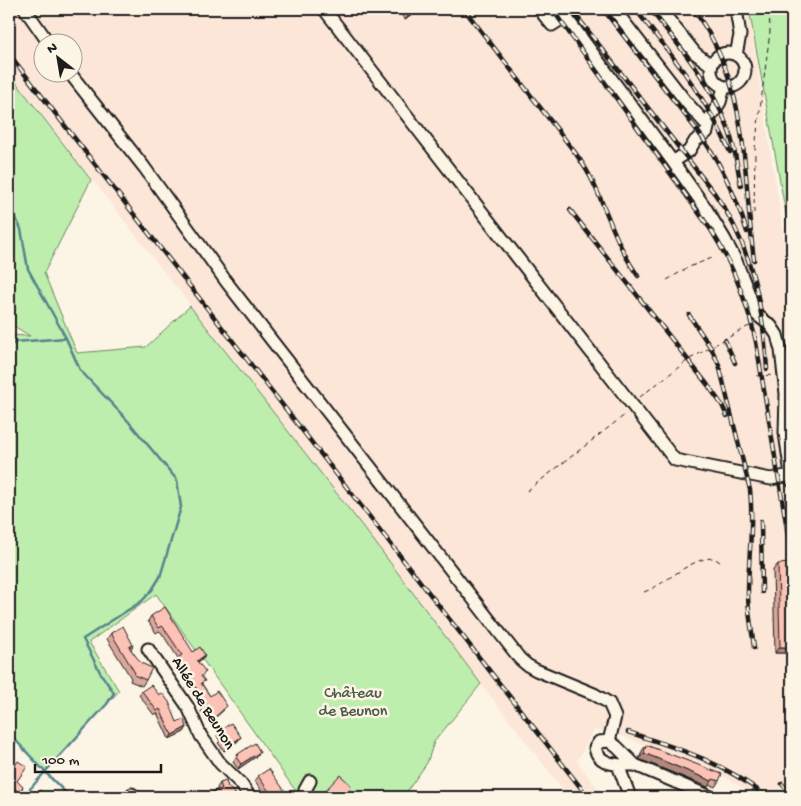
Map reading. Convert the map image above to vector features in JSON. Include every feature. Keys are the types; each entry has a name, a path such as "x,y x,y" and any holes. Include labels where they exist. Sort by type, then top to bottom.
{"street":[{"path":"26,9 41,32"},
{"path":"324,9 675,460 771,479 792,478 785,433 786,394 784,374 777,334 771,326 757,315 724,238 674,162 563,12 552,26 539,9"},
{"path":"614,9 686,103 708,126"},
{"path":"660,9 694,53 711,65"},
{"path":"736,9 740,35 736,56"},
{"path":"726,53 736,56 744,64 744,75 738,84 733,87 724,87 714,81 710,71 711,65 720,54 726,53"},
{"path":"76,82 144,167 267,335 520,659 536,670 594,694 609,703 615,717 609,741"},
{"path":"674,162 689,151 695,141 705,134 711,114 720,102 724,87"},
{"name":"Allée de Beunon","path":"148,649 188,707 201,736 220,763 241,784 250,797"},
{"path":"635,765 618,766 603,761 596,754 594,748 599,742 609,741 635,765 711,797"},
{"path":"618,766 630,797"},
{"path":"308,797 305,790 310,780"}],"path":[{"path":"754,213 755,148 770,32 769,9"},
{"path":"667,280 689,267 712,258"},
{"path":"527,491 688,360 747,327 760,324 760,319"},
{"path":"757,376 784,374"},
{"path":"644,592 660,586 678,571 684,570 700,560 714,558 720,562"}],"shaded area":[{"path":"9,9 748,9 792,287 792,797 757,797 723,776 622,736 594,730 577,761 604,797 569,797 481,684 374,541 9,73"}],"green space":[{"path":"749,9 792,9 792,248"},
{"name":"Château de Beunon","path":"9,73 91,180 44,273 77,353 146,347 190,306 374,541 481,684 434,742 427,763 403,797 300,797 156,594 89,642 119,691 45,772 9,734 9,335 30,336 9,323"}],"building":[{"path":"791,563 792,647 780,647 778,564"},
{"path":"165,607 193,652 200,647 205,655 197,661 206,672 201,676 205,681 201,683 210,696 217,691 227,706 213,719 204,707 207,705 202,696 185,673 188,671 179,657 182,655 164,628 162,626 159,628 151,616"},
{"path":"123,626 133,645 129,647 141,663 152,668 146,680 134,675 135,673 111,633"},
{"path":"151,685 159,695 162,693 169,702 177,722 184,719 187,727 172,735 160,709 157,711 142,691"},
{"path":"231,723 241,737 227,747 221,739 224,737 220,731"},
{"path":"255,743 260,752 241,764 236,757 238,754"},
{"path":"646,745 722,774 719,781 713,779 712,781 644,753"},
{"path":"18,761 27,767 17,781 23,787 19,792 11,786 9,789 9,775"},
{"path":"269,769 287,794 290,792 294,797 273,797 258,776"},
{"path":"340,775 352,786 342,797 324,797 321,795"},
{"path":"226,781 228,787 236,794 227,797 216,797 214,791 222,789 220,783"},
{"path":"40,790 46,797 35,796"},
{"path":"360,791 366,797 356,797"}],"waterway":[{"path":"9,203 21,229 28,269 66,338 15,342 9,347"},
{"path":"66,338 80,370 128,421 177,480 181,507 160,577 152,590 142,601 83,639 101,674 114,693 107,704 45,772 70,797"},
{"path":"9,733 45,772 23,797"}],"railway":[{"path":"464,9 581,162 591,178 624,252 638,276"},
{"path":"552,9 711,230 733,270 744,298 756,342 792,559"},
{"path":"571,9 715,194 728,214 747,256 759,300 767,369"},
{"path":"603,9 696,129 712,153 738,205 747,232"},
{"path":"635,9 675,60 711,113 730,152"},
{"path":"650,9 683,51 712,94 732,141 741,186"},
{"path":"693,9 712,38 725,68 735,99 745,161 754,260"},
{"path":"9,54 588,797"},
{"path":"570,210 707,384 722,405 727,416"},
{"path":"689,315 711,348 719,365 750,490 748,594 754,648"},
{"path":"725,340 735,363"},
{"path":"761,521 762,592"},
{"path":"628,732 700,758 734,774 767,797"},
{"path":"782,784 792,795"}]}
